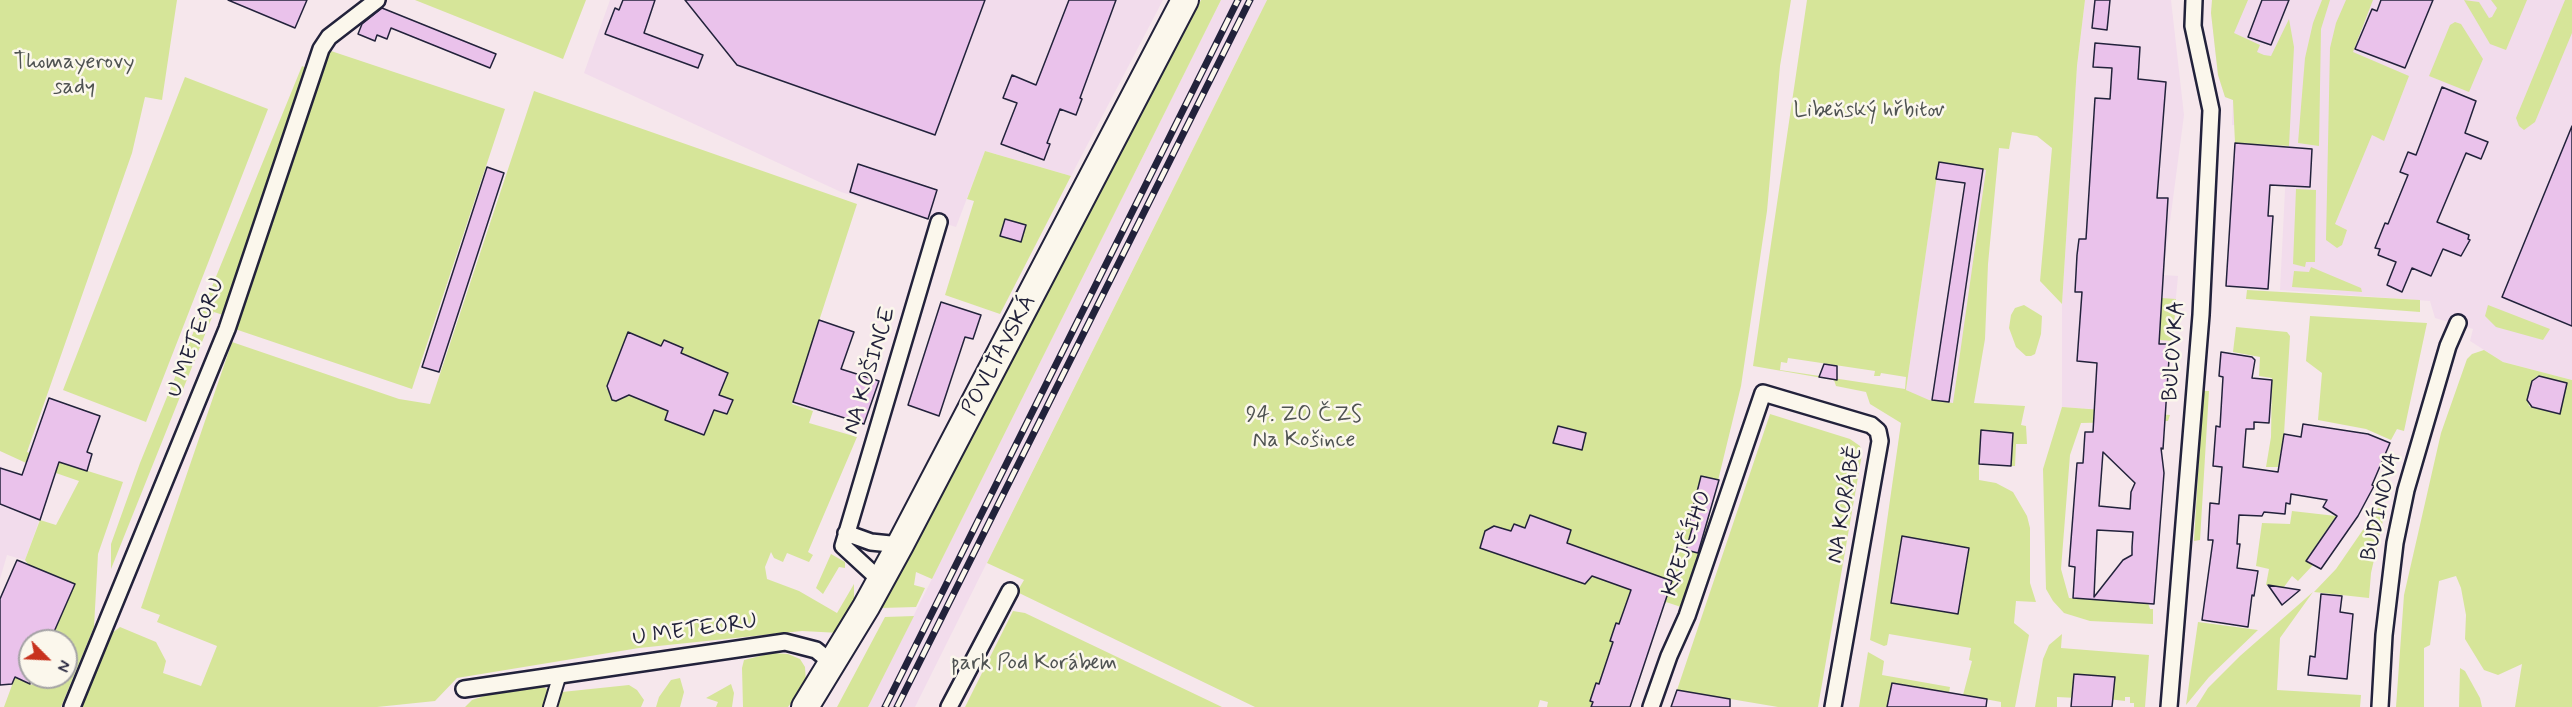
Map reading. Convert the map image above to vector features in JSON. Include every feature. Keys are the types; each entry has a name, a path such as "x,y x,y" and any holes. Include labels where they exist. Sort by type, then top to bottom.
{"main road":[{"name":"POVLTAVSKÁ","path":"805,707 900,545 1185,0"}],"street":[{"name":"U METEORU","path":"72,707 227,330 321,49 329,37 377,0"},
{"name":"BULOVKA","path":"2169,707 2201,315 2211,110 2193,26 2194,0"},
{"name":"NA KOŠINCE","path":"846,532 939,222"},
{"name":"BUDÍNOVA","path":"2380,707 2385,625 2395,543 2409,479 2448,345 2458,323"},
{"name":"NA KORÁBĚ","path":"1762,393 1871,424 1878,430 1880,441 1833,707"},
{"name":"KREJČÍHO","path":"1651,707 1669,656 1688,616 1762,393"},
{"path":"880,581 843,546 846,532 871,542 900,545"},
{"path":"949,707 1010,591"},
{"name":"U METEORU","path":"464,689 784,642 816,650 832,663"},
{"path":"550,707 560,674"}],"shaded area":[{"path":"610,0 1163,0 1071,176 985,151 956,227 841,192 584,73"},
{"path":"1221,0 1267,0 915,707 868,707"},
{"path":"2085,0 2171,0 2184,115 2163,275 2178,276 2165,414 2062,407 2062,304 2077,66"},
{"path":"2212,0 2572,0 2572,380 2503,362 2470,341 2473,329 2435,318 2430,301 2280,290 2288,130 2232,125 2233,100 2225,97 2218,75 2211,13"},
{"path":"1939,160 1987,167 1957,405 1931,403 1906,390"},
{"path":"0,465 6,470 29,477 32,469 55,476 25,560 7,555 0,579"}],"green space":[{"name":"Thomayerovy sady","path":"0,0 177,0 162,100 145,97 132,153 27,452 123,482 98,554 94,627 78,666 78,629 54,629 63,612 25,560 40,520 56,525 79,481 0,451"},
{"path":"415,0 586,0 563,59"},
{"path":"1201,0 1221,0 932,579 916,572 914,585 925,588 916,607 881,608"},
{"name":"94. ZO ČZS Na Košince","path":"1267,0 1791,0 1780,66 1767,211 1741,386 1688,604 1684,608 1666,602 1665,604 1663,601 1631,590 1619,624 1616,623 1610,641 1613,642 1599,684 1596,684 1590,701 1593,702 1591,707 1547,707 1548,702 1540,700 1538,707 1255,707 1017,592 1024,580 987,563"},
{"name":"Libeňský hřbitov","path":"1807,0 2085,0 2077,66 2062,304 2040,281 2052,148 2037,136 2012,132 2009,149 1999,148 1988,264 1985,339 1974,403 2025,406 2021,425 2026,426 2027,444 2016,444 2015,466 2011,466 2013,433 1982,430 1979,464 1979,480 1996,483 2013,492 2027,516 2030,528 2030,583 2036,602 2016,601 2014,623 2029,635 2015,707 2001,707 2001,702 1963,695 1972,661 1969,660 1971,648 1889,634 1887,645 1884,646 1870,640 1901,423 1870,404 1866,392 1836,386 1834,380 1753,366","holes":["1939,162 1986,170 1953,403 1929,400 1906,390","1788,358 1875,371 1874,376 1880,376 1881,373 1906,377 1905,389 1780,370 1781,362 1787,363","1902,537 1969,548 1957,614"]},
{"path":"2212,0 2248,0 2234,33 2260,45 2257,52 2264,55 2271,56 2289,19 2294,47 2289,146 2235,143 2233,100 2225,97 2218,75 2211,13"},
{"path":"2322,0 2330,0 2321,29 2319,146 2298,143 2305,58 2313,23"},
{"path":"2346,0 2373,0 2353,52 2409,76 2384,141 2372,135 2335,224 2347,230 2342,245 2337,248 2326,240 2330,48 2336,23"},
{"path":"2464,0 2479,2 2489,18 2497,8 2491,0 2527,0 2506,50 2490,44"},
{"path":"2565,0 2572,0 2572,33 2535,122 2524,130 2519,126 2516,118"},
{"path":"2455,22 2461,24 2483,59 2469,92 2429,76 2450,25"},
{"path":"325,49 505,109 412,389 232,328"},
{"path":"313,50 226,316 214,312 111,569 111,544 140,463 302,66 306,68"},
{"path":"185,77 268,109 146,422 63,390"},
{"path":"534,91 857,204 792,404 813,411 809,423 857,437 808,552 813,555 809,562 787,553 783,562 774,558 771,552 765,567 767,579 799,591 837,613 854,584 854,602 840,633 802,631 639,648 457,678 435,701 377,707 77,707 108,636 120,627 156,642 166,661 163,673 201,686 217,646 157,622 160,615 141,608 232,342 399,399 430,404","holes":["628,333 661,346 664,340 683,348 681,353 728,373 719,395 733,401 727,414 714,410 703,435 665,420 668,411 630,392 628,397 624,396 622,399 613,400 609,395 609,390 606,388"]},
{"path":"985,151 1071,176 1000,314 945,295 974,201 967,199","holes":["1005,219 1026,225 1021,242 1000,236"]},
{"path":"2296,189 2316,190 2315,262 2306,262 2305,267 2293,264"},
{"path":"2311,267 2361,288 2362,292 2292,287 2294,271 2309,272"},
{"path":"2247,290 2420,300 2420,312 2246,299"},
{"path":"2162,298 2176,299 2173,341 2159,340"},
{"path":"2024,305 2042,316 2041,334 2035,354 2031,356 2026,356 2016,347 2009,328 2011,315 2015,308"},
{"path":"2488,305 2550,329 2543,340 2496,327 2485,316"},
{"path":"2310,316 2427,323 2404,431 2397,429 2391,440 2366,429 2318,420 2322,373 2306,361"},
{"path":"2236,327 2287,332 2290,336 2284,434 2278,467 2266,467 2271,437 2272,378 2259,376 2260,357 2233,352"},
{"path":"2484,350 2503,362 2572,380 2572,707 2515,707 2522,664 2498,675 2484,670 2465,639 2466,615 2461,588 2456,576 2439,581 2430,645 2424,648 2424,707 2396,707 2404,595 2441,433 2467,359 2472,354","holes":["2537,376 2567,383 2560,414 2529,406 2532,381"]},
{"path":"2203,391 2209,391 2200,540 2194,541"},
{"path":"2062,407 2170,415 2168,421 2081,423 2070,455 2061,569 2069,598 2148,603 2150,609 2153,609 2153,624 2090,621 2064,613 2046,589 2043,469"},
{"path":"1770,414 1850,439 1860,446 1862,454 1818,707 1778,707 1677,690"},
{"path":"2380,505 2386,507 2371,573 2369,598 2314,592 2336,569"},
{"path":"2292,511 2336,516 2306,560 2313,565 2298,581 2292,576 2284,587 2266,585 2269,569 2256,566 2262,523 2290,524"},
{"path":"831,554 845,562 845,568 839,567 823,594 816,588"},
{"path":"2313,592 2280,638 2277,690 2361,695 2360,707 2196,707 2208,688 2240,656"},
{"name":"park Pod Korábem","path":"1013,611 1025,613 1222,707 965,707"},
{"path":"914,616 868,707 837,707 885,617"},
{"path":"2198,622 2258,630 2209,677 2186,705"},
{"path":"2062,634 2061,648 2149,655 2145,707 2134,707 2134,703 2130,703 2130,697 2125,697 2125,701 2108,699 2113,695 2115,677 2077,698 2057,697 2057,707 2035,707 2043,659 2049,645"},
{"path":"1868,652 1884,661 1882,675 1950,687 1949,693 1892,683 1887,707 1859,707"},
{"path":"772,653 788,654 800,659 805,667 806,683 788,707 743,707 742,668 744,660"},
{"path":"2460,668 2465,671 2480,698 2482,707 2459,707"},
{"name":"Thomayerovy sady","path":"15,677 18,678 18,689 68,689 61,707 4,707"},
{"path":"680,678 684,692 680,707 656,707 659,697 671,680"},
{"path":"731,684 734,693 732,707 716,707 718,702 706,698"},
{"path":"629,685 637,690 644,700 641,707 558,707 562,692"},
{"path":"544,687 548,690 543,707 465,707 472,700 487,695"}],"building":[{"path":"228,0 307,0 295,28"},
{"path":"623,0 655,0 644,33 703,55 698,68 605,34 615,8 619,10"},
{"path":"685,0 985,0 935,135 737,65"},
{"path":"1069,0 1116,0 1080,98 1082,99 1076,115 1060,109 1047,143 1050,144 1044,160 1001,144 1017,103 1003,98 1012,75 1036,85"},
{"path":"2095,0 2110,0 2107,30 2092,28"},
{"path":"2262,0 2289,0 2271,45 2248,37"},
{"path":"2381,0 2433,0 2405,68 2355,49 2372,9 2377,11"},
{"path":"382,8 496,54 490,68 391,28 387,39 377,35 375,41 358,34 362,24"},
{"path":"2095,43 2140,47 2138,79 2166,82 2157,198 2168,198 2159,344 2170,344 2163,449 2161,448 2164,473 2154,604 2073,598 2075,567 2069,566 2077,463 2083,463 2085,432 2093,432 2097,363 2077,361 2082,292 2075,292 2077,255 2079,239 2086,239 2095,98 2110,99 2112,68 2093,67","holes":["2103,452 2135,483 2131,492 2130,509 2099,506","2097,530 2133,532 2132,555 2123,560 2094,597"]},
{"path":"2442,87 2476,101 2465,133 2488,142 2481,159 2466,153 2437,222 2469,235 2470,240 2461,256 2443,249 2431,276 2412,268 2402,292 2387,285 2396,262 2378,255 2380,249 2375,248 2385,223 2388,224 2408,175 2400,172 2408,152 2416,155"},
{"path":"2572,126 2572,326 2502,297"},
{"path":"2235,143 2312,149 2310,187 2270,185 2268,216 2273,216 2268,289 2226,286"},
{"path":"1939,162 1983,169 1949,402 1932,400 1965,183 1936,179"},
{"path":"858,164 937,190 928,219 850,192"},
{"path":"487,167 504,173 439,372 422,367"},
{"path":"1005,219 1026,225 1021,242 1000,236"},
{"path":"941,302 981,315 973,339 965,337 939,416 908,405"},
{"path":"819,320 854,332 841,369 879,381 864,424 793,402"},
{"path":"628,332 661,346 664,340 683,348 681,353 728,373 719,395 733,400 727,414 714,410 704,435 665,420 668,411 629,395 616,401 612,400 607,386"},
{"path":"2221,352 2252,357 2255,360 2252,378 2272,380 2269,423 2254,422 2254,429 2246,429 2243,467 2278,472 2284,434 2301,437 2303,424 2368,434 2390,443 2372,485 2374,486 2358,516 2321,569 2306,561 2337,516 2323,507 2327,500 2291,494 2290,504 2286,503 2285,514 2264,512 2262,516 2239,515 2237,544 2240,544 2237,568 2258,571 2248,627 2202,620 2213,540 2208,540 2210,503 2219,504 2222,467 2213,466 2216,426 2220,427 2223,377 2219,376"},
{"path":"1824,364 1837,366 1837,380 1819,377"},
{"path":"2539,376 2567,383 2560,414 2532,407 2527,400 2532,381"},
{"path":"49,398 100,416 87,452 92,454 87,471 59,462 40,520 0,504 0,468 22,475"},
{"path":"1558,426 1586,433 1582,450 1553,443"},
{"path":"1981,430 2013,433 2011,466 1979,464"},
{"path":"1701,476 1719,480 1698,553 1686,550 1693,525 1689,524"},
{"path":"1530,515 1571,530 1567,543 1672,581 1630,707 1591,707 1593,702 1590,701 1596,683 1599,684 1613,642 1610,641 1616,623 1619,624 1631,590 1592,576 1585,584 1480,548 1485,531 1494,526 1511,531 1514,524 1525,528"},
{"path":"1902,536 1969,548 1958,614 1891,603"},
{"path":"17,560 75,584 55,629 18,629 18,678 15,677 12,684 0,685 0,599"},
{"path":"2268,585 2300,590 2282,605"},
{"path":"2321,594 2342,596 2340,612 2353,614 2347,679 2308,675 2310,656 2315,657"},
{"path":"2074,674 2115,677 2112,707 2071,707"},
{"path":"1892,683 1987,699 1986,707 1887,707"},
{"path":"1677,690 1730,699 1730,707 1671,707"}],"railway":[{"path":"885,707 1238,0"},
{"path":"897,707 1250,0"}]}
